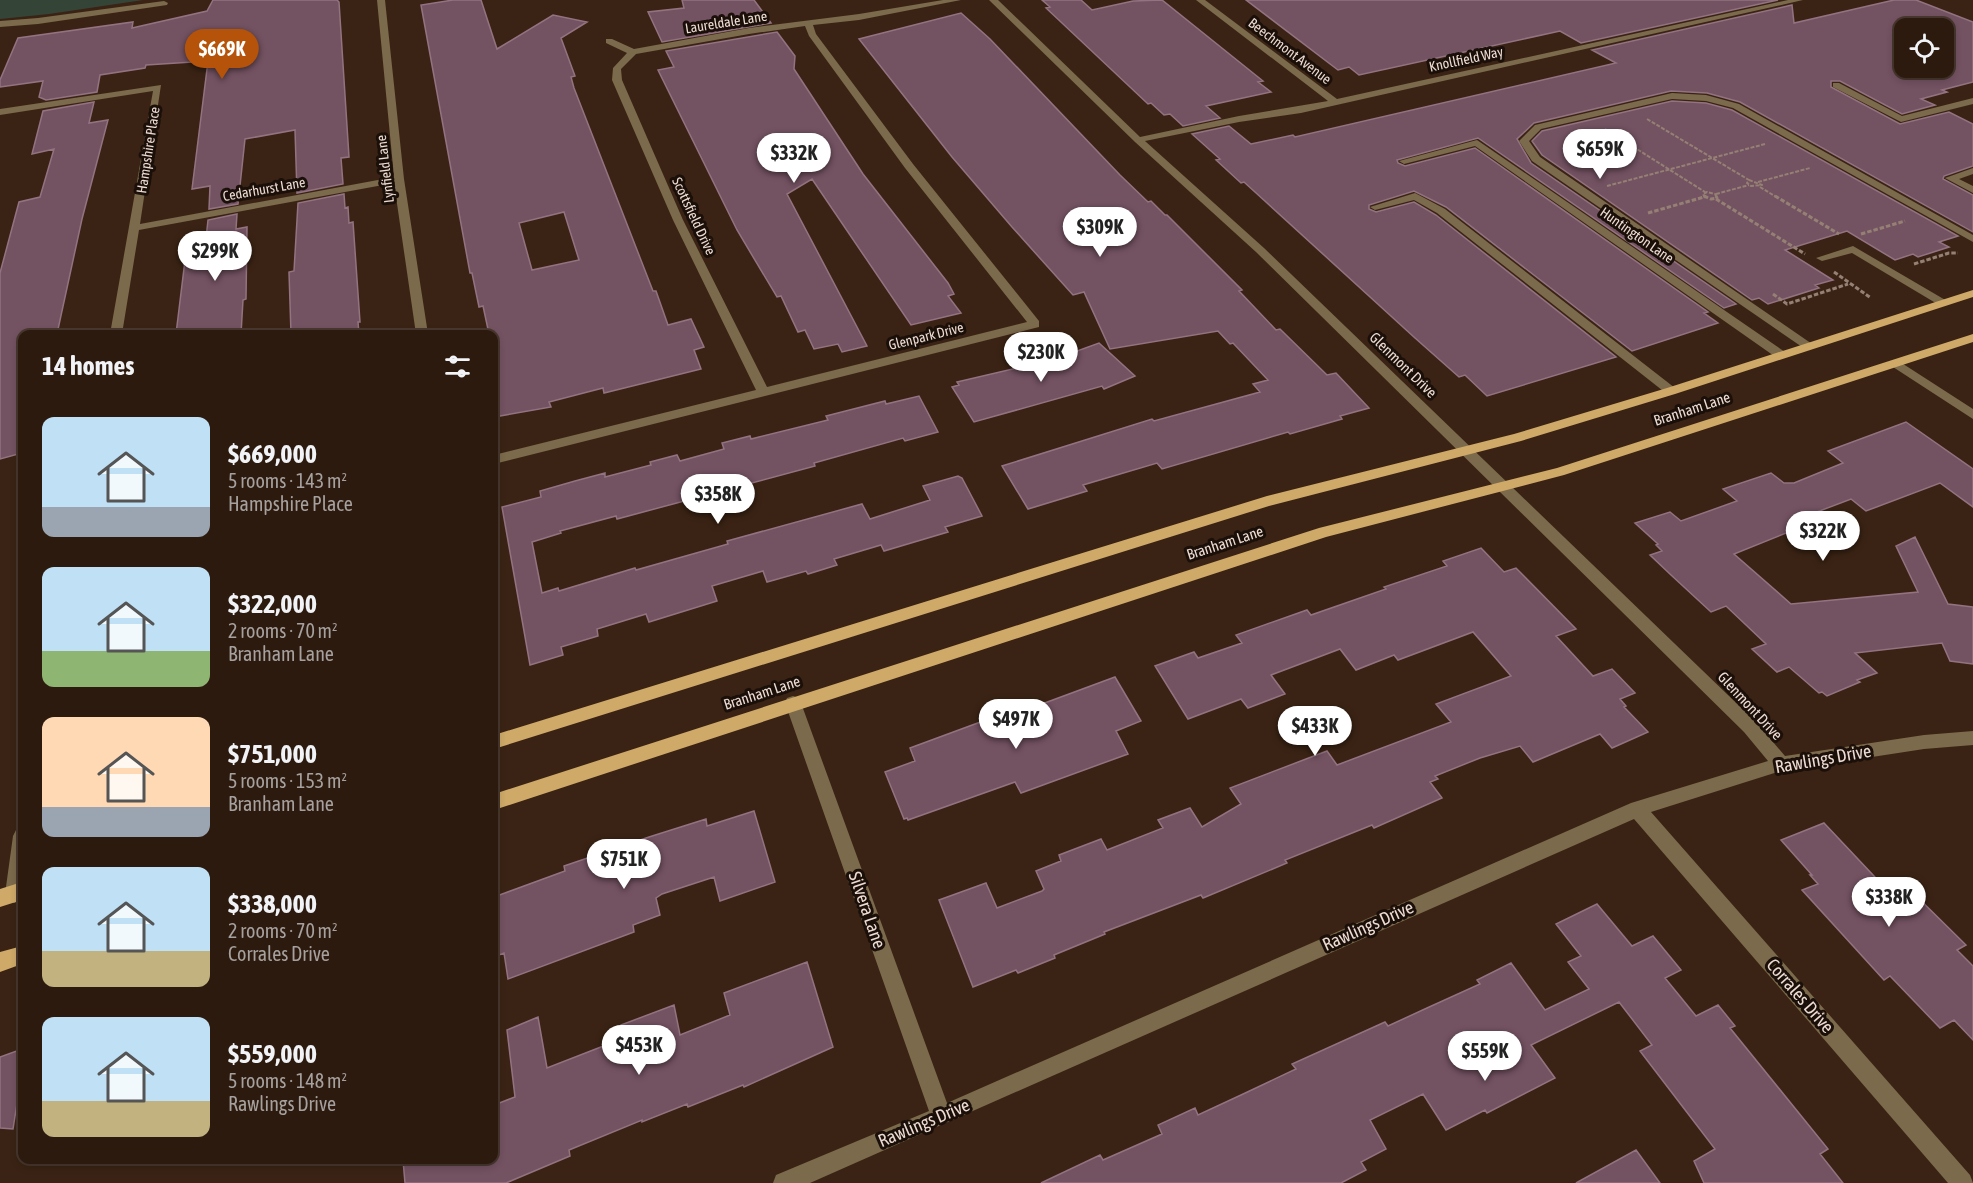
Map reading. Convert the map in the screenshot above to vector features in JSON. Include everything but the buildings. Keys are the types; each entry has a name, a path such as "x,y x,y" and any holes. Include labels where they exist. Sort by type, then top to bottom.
{"main road":[{"name":"Branham Lane","path":"498,741 1255,504 1516,438 1671,391 1973,293"},
{"name":"Branham Lane","path":"498,801 1324,532 1559,472 1973,338"},
{"path":"0,962 18,956"}],"street":[{"name":"Lynfield Lane","path":"381,0 399,179 421,330"},
{"name":"Laureldale Lane","path":"633,52 749,31 957,0"},
{"name":"Glenmont Drive","path":"993,0 1138,140 1260,250 1505,486 1750,727 1780,764"},
{"name":"Beechmont Avenue","path":"1200,0 1335,102"},
{"name":"Knollfield Way","path":"1138,140 1335,102 1799,0"},
{"path":"0,24 164,3"},
{"name":"Glenpark Drive","path":"498,459 1035,324 909,166 807,24"},
{"path":"609,41 633,52"},
{"name":"Scottsfield Drive","path":"633,52 617,68 617,80 678,220 764,393"},
{"path":"1836,85 1900,119 1973,101"},
{"name":"Hampshire Place","path":"0,112 158,87 117,330"},
{"path":"1809,346 1536,159 1524,141 1538,127 1626,106 1672,96 1706,98 1736,106 1973,239"},
{"name":"Huntington Lane","path":"1404,161 1477,143 1781,355"},
{"path":"1973,171 1950,178 1973,190"},
{"name":"Cedarhurst Lane","path":"135,228 399,179"},
{"path":"1375,207 1415,196 1441,211 1671,391"},
{"path":"1822,258 1853,249 1943,303"},
{"path":"1897,364 1973,415"},
{"name":"Silvera Lane","path":"793,704 941,1116"},
{"name":"Rawlings Drive","path":"784,1183 1637,809 1780,764 1924,742 1973,738"},
{"name":"Corrales Drive","path":"1637,809 1962,1183"},
{"path":"12,894 18,859"}],"path":[{"path":"1626,106 1749,180 1758,182 1812,167"},
{"path":"1584,116 1705,192 1715,194 1749,185 1761,186 1758,182"},
{"path":"1583,192 1770,143"},
{"path":"1749,180 1747,183 1749,185"},
{"path":"1704,197 1702,194 1705,192"},
{"path":"1715,194 1718,197 1716,199"},
{"path":"1624,219 1704,197 1716,199 1805,255"},
{"path":"1852,237 1906,220"},
{"path":"1910,265 1949,253 1963,254"},
{"path":"1833,272 1851,283 1848,284"},
{"path":"1773,294 1787,304 1848,284 1871,298"}],"green space":[{"path":"0,0 143,0 0,19"}]}
